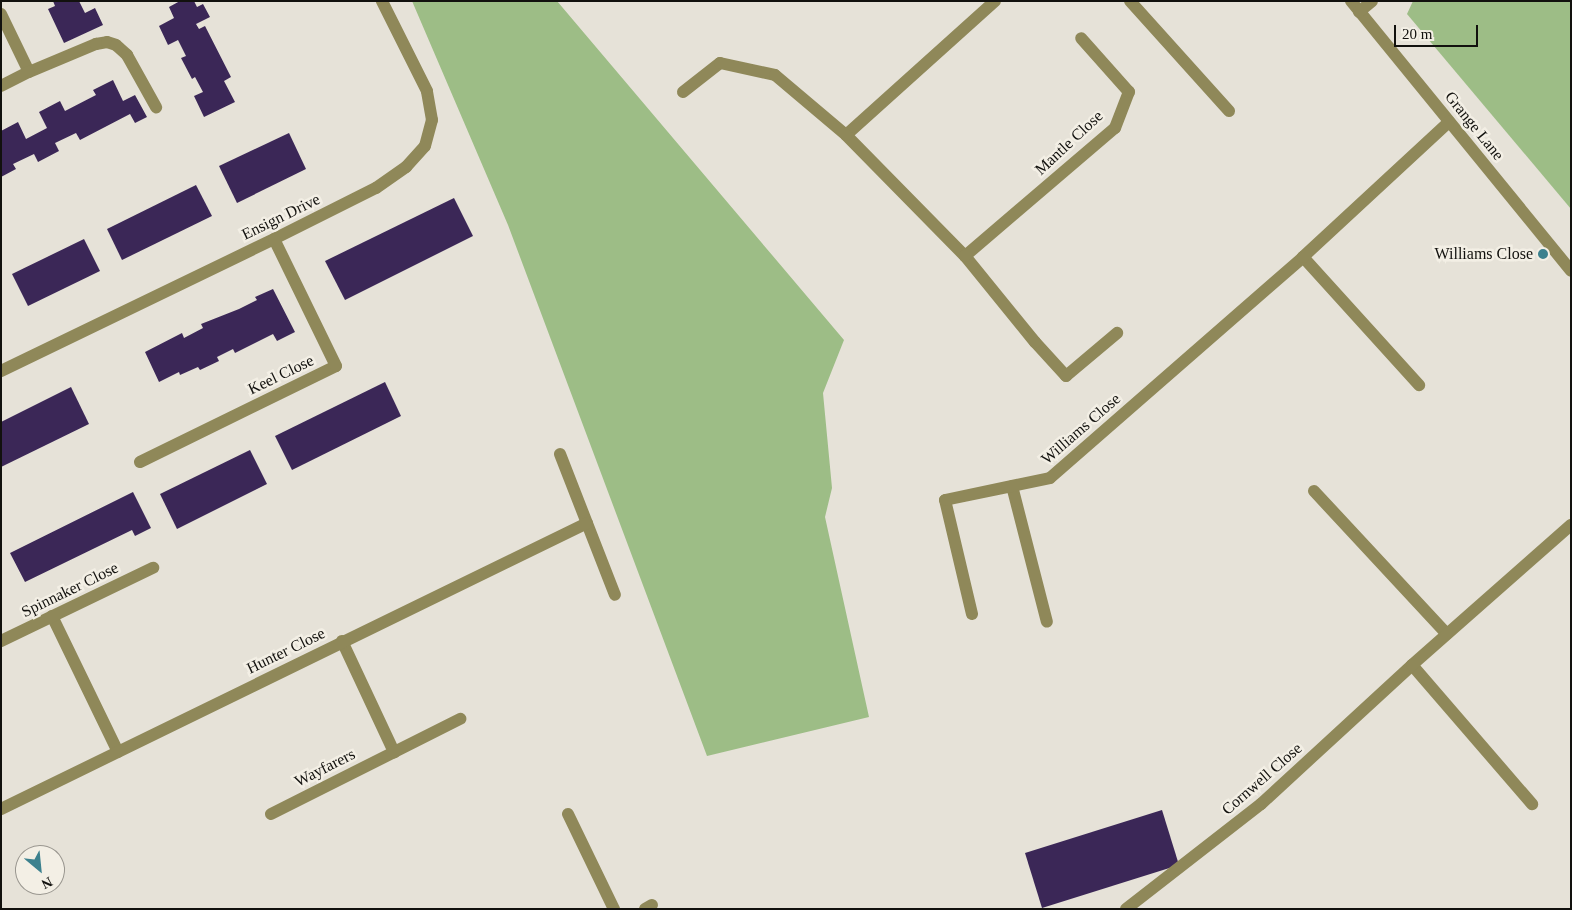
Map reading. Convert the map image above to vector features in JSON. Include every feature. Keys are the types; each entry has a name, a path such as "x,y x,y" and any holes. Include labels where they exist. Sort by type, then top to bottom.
{"street":[{"name":"Ensign Drive","path":"1,372 376,188 406,168 425,146 432,120 427,91 382,1"},
{"path":"846,135 995,1"},
{"path":"1130,1 1229,111"},
{"name":"Grange Lane","path":"1351,1 1571,271"},
{"path":"1359,12 1372,1"},
{"path":"1,14 29,72"},
{"name":"Mantle Close","path":"965,256 1115,128 1129,92 1081,38"},
{"path":"1,86 96,44 107,42 116,45 127,55 156,107"},
{"path":"683,92 720,63 775,74 846,135 965,256 1035,342 1066,376 1117,333"},
{"name":"Williams Close","path":"972,614 945,500 1050,478 1303,257 1449,122"},
{"name":"Keel Close","path":"140,462 336,366 274,239"},
{"path":"1303,257 1419,385"},
{"path":"560,454 615,595"},
{"path":"1012,486 1047,622"},
{"path":"1314,491 1447,634"},
{"name":"Hunter Close","path":"1,809 587,523"},
{"name":"Cornwell Close","path":"1126,909 1261,804 1412,665 1571,525"},
{"name":"Spinnaker Close","path":"1,640 153,568"},
{"path":"52,616 118,752"},
{"path":"342,642 394,752"},
{"path":"1412,665 1532,804"},
{"name":"Wayfarers","path":"271,814 460,719"},
{"path":"568,814 614,909"}],"green space":[{"path":"412,1 557,1 844,340 823,393 832,488 825,517 869,717 707,756 508,225"},
{"path":"1413,1 1571,1 1571,209 1407,14"}],"building":[{"path":"53,1 79,1 85,13 95,8 103,25 64,43 48,9 55,6"},
{"path":"180,1 194,1 197,7 203,4 210,17 196,24 199,29 205,26 231,77 224,81 235,102 204,117 194,96 203,92 195,77 192,79 181,58 186,56 178,40 168,45 159,26 174,18 169,7"},
{"path":"113,80 123,101 135,95 147,117 135,123 130,114 80,140 76,133 55,143 59,151 38,162 34,154 13,164 16,169 1,177 1,131 18,122 26,139 47,128 39,112 60,101 65,111 96,95 93,90"},
{"path":"289,133 306,169 237,203 219,166"},
{"path":"196,185 212,216 122,260 107,229"},
{"path":"454,198 473,236 345,300 325,261"},
{"path":"84,239 100,271 28,306 12,274"},
{"path":"273,289 295,332 277,341 273,334 235,353 233,349 217,357 219,361 200,370 198,367 180,375 179,372 159,382 145,352 182,333 184,338 203,328 201,324 239,309 257,300 255,297"},
{"path":"385,382 401,416 292,470 275,436"},
{"path":"71,387 89,424 1,467 1,422"},
{"path":"250,450 267,484 177,529 160,494"},
{"path":"133,492 151,528 135,536 132,530 25,582 10,553"},
{"path":"1162,810 1179,865 1042,908 1025,853"}],"place":[{"name":"Williams Close","path":"1543,254"}]}
